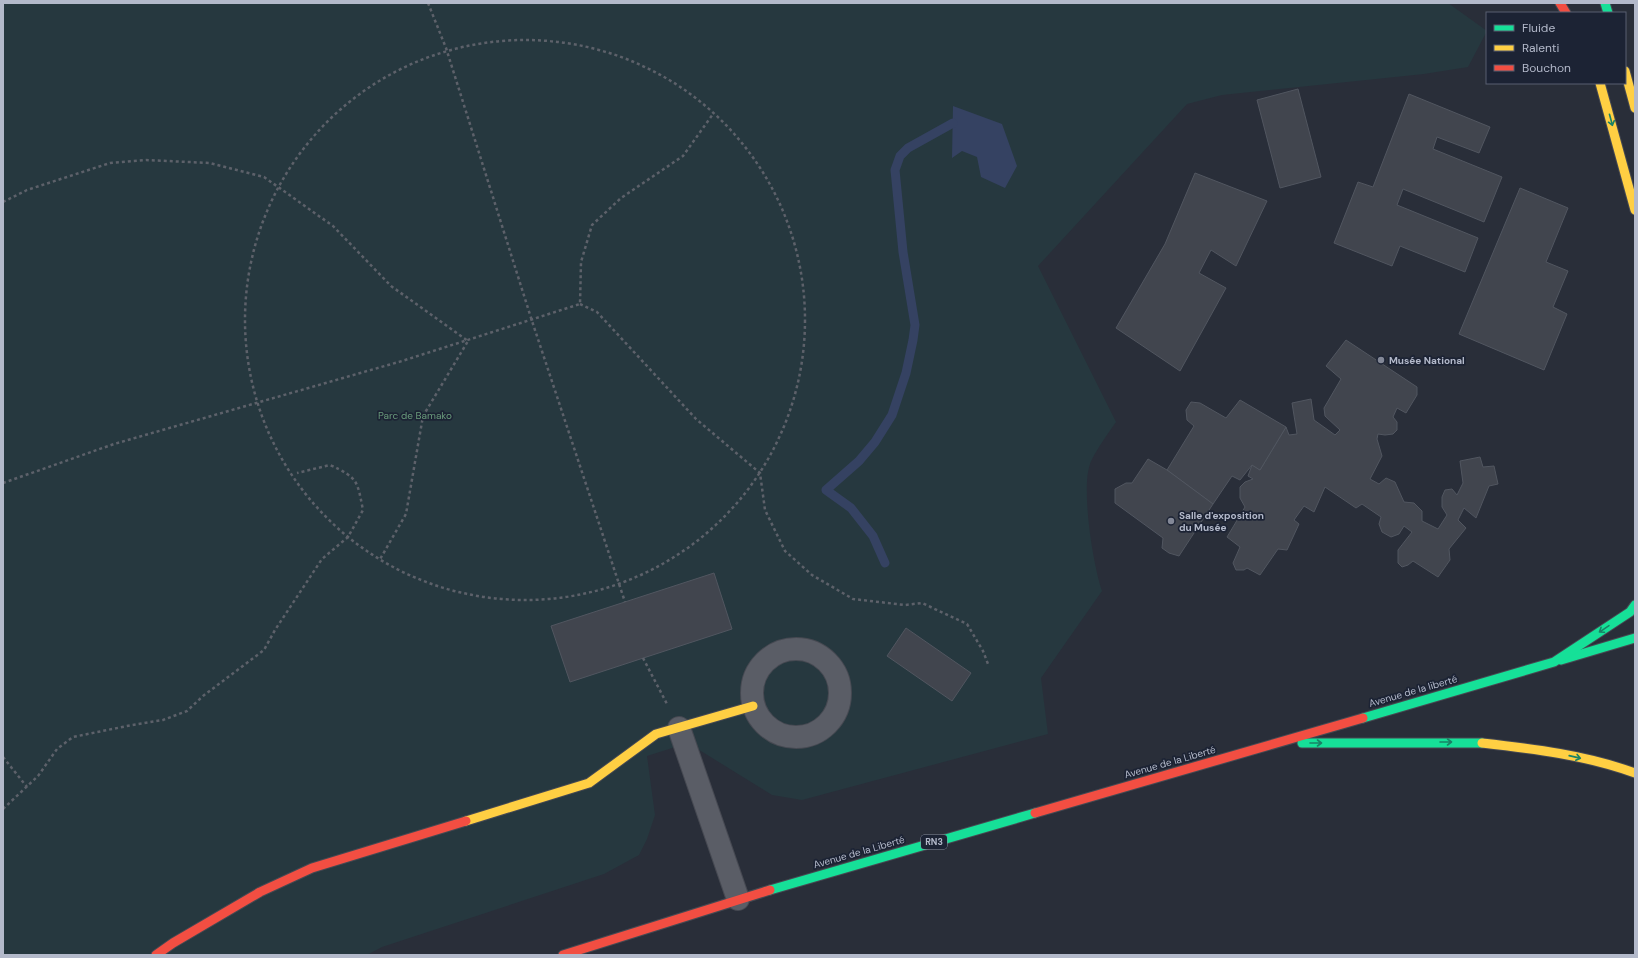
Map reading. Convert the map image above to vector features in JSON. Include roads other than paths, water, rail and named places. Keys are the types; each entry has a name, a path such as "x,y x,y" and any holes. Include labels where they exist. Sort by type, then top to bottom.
{"main road":[{"path":"1560,3 1565,12"},
{"path":"1560,3 1572,12"},
{"path":"1626,75 1635,108"},
{"path":"1600,84 1635,210"},
{"path":"1554,662 1630,612 1635,606"},
{"path":"1554,662 1635,638"},
{"name":"Avenue de la liberté","path":"1277,743 1554,662"},
{"path":"156,955 173,943 260,892 312,868 589,783 656,734 754,706"},
{"path":"1277,743 1472,742 1545,750 1615,766 1635,773"},
{"name":"Avenue de la Liberté","path":"563,955 738,899 1277,743"}],"street":[{"path":"802,648 812,651 826,659 836,671 840,682 841,697 834,718 818,733 796,738 787,737 773,731 760,720 754,706 752,690 756,674 765,661 772,655 786,649 802,648"},
{"path":"679,728 738,899"}],"water":[{"path":"953,106 1002,124 1017,166 1005,188 981,177 977,157 962,151 952,158"}],"waterway":[{"path":"885,563 873,536 851,508 826,490 859,461 875,442 892,415 906,373 915,325 903,252 895,170 900,156 908,148 953,123"}],"place":[{"name":"Musée National","path":"1381,360"},
{"name":"Salle d'exposition du Musée","path":"1171,521"}],"park label":[{"name":"Parc de Bamako","path":"415,415"}]}
